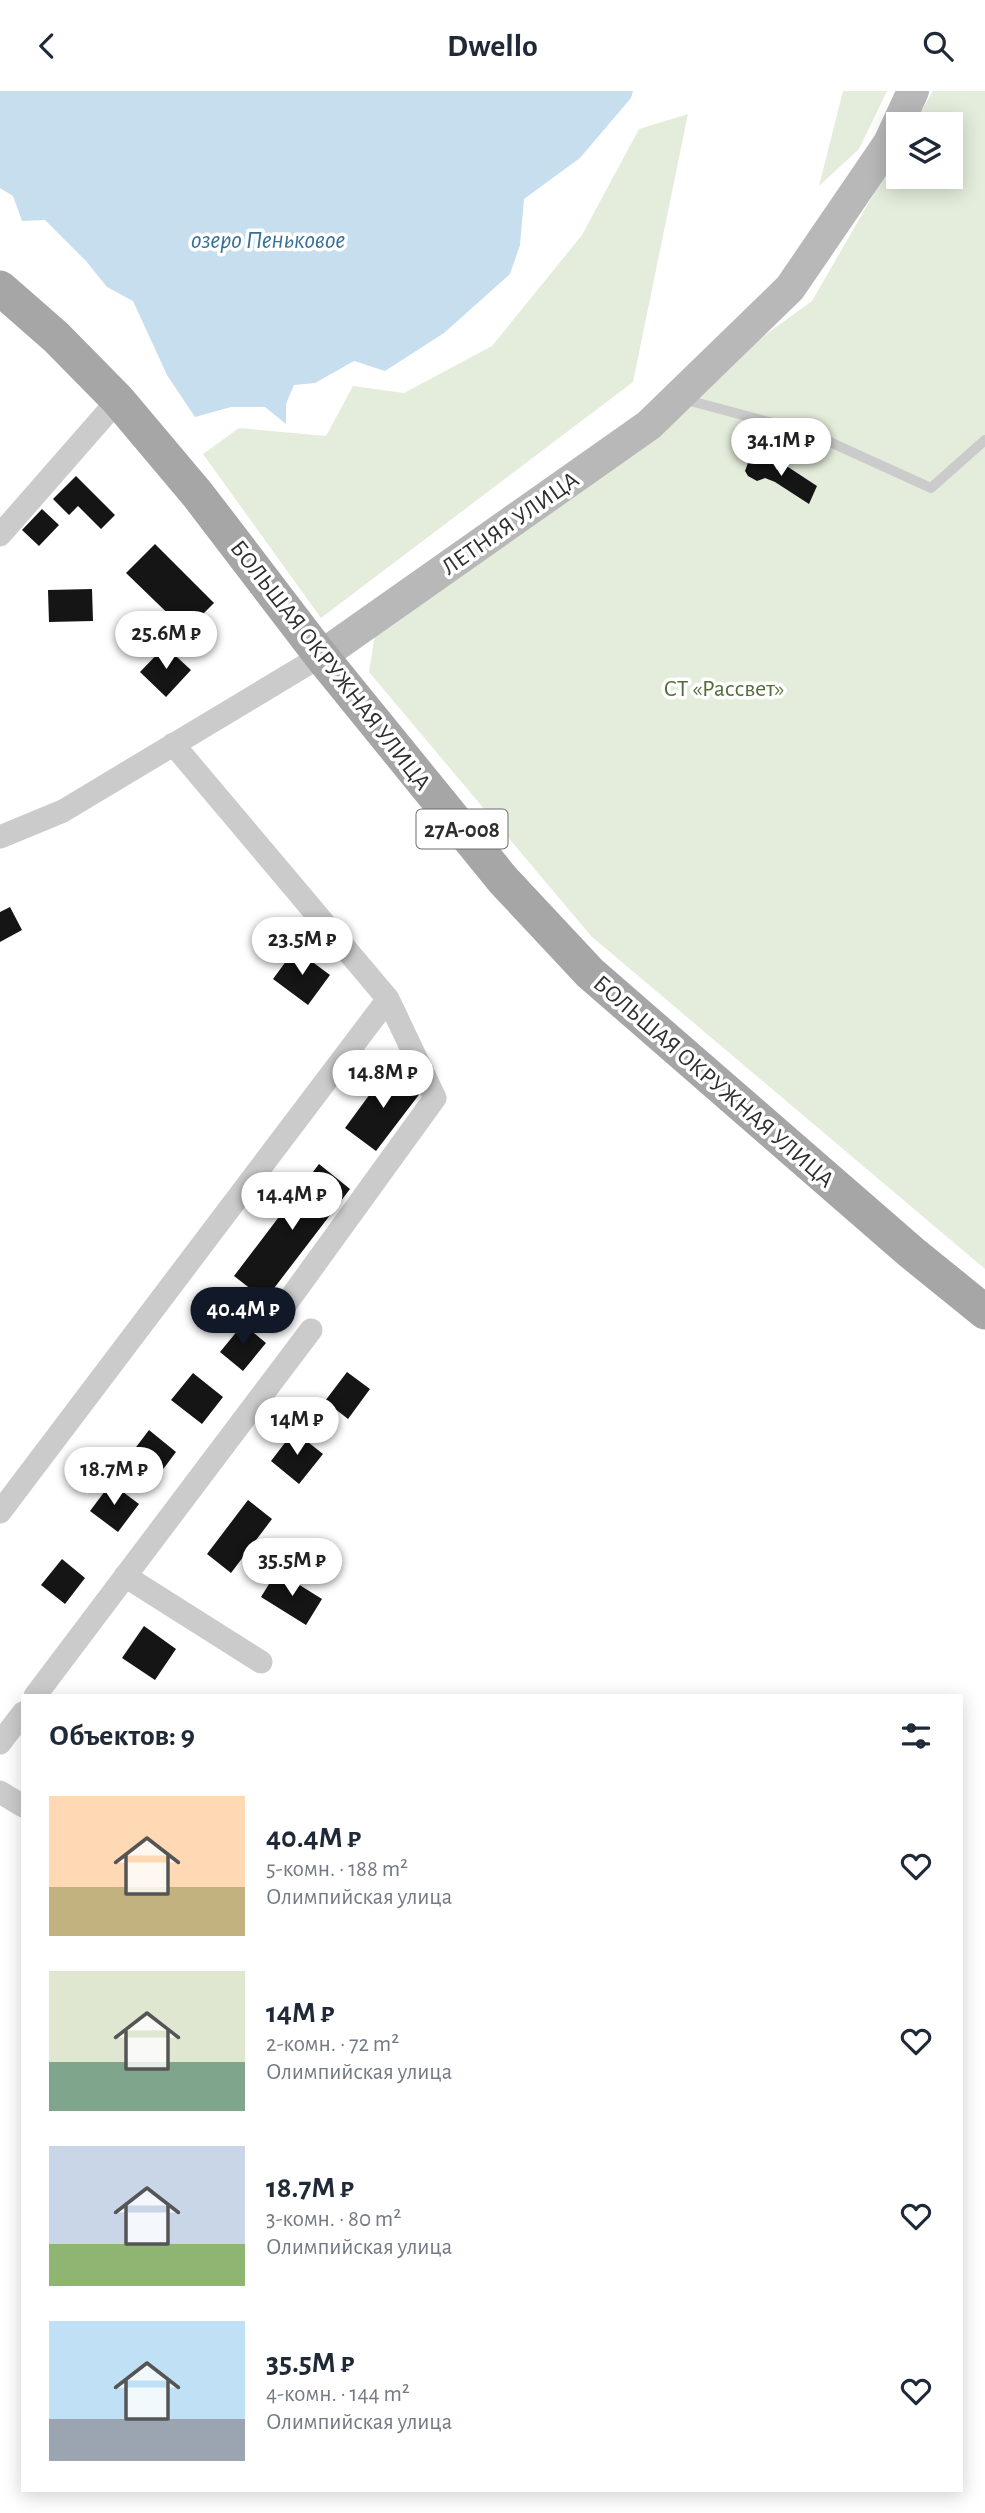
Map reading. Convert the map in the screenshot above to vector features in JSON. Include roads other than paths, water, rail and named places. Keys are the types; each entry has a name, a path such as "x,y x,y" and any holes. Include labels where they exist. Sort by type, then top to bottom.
{"main road":[{"name":"БОЛЬШАЯ ОКРУЖНАЯ УЛИЦА","path":"0,288 56,337 118,400 198,495 321,656 503,880 590,973 911,1252 985,1312"}],"street":[{"name":"ЛЕТНЯЯ УЛИЦА","path":"0,837 63,811 321,656 649,425 790,288 889,143 913,91"},
{"path":"0,535 118,400"},
{"path":"173,744 388,999 435,1098 273,1322"},
{"path":"0,1511 388,999"},
{"path":"36,1694 311,1330"},
{"path":"125,1576 261,1662"},
{"path":"0,1743 21,1716"},
{"path":"0,1792 21,1805"}],"lane":[{"path":"677,397 810,433 930,488 985,440"}],"water":[{"name":"озеро Пеньковое","path":"0,91 633,91 631,98 580,158 524,199 520,245 510,274 444,333 385,371 354,361 315,383 294,385 286,404 286,424 265,407 231,407 195,417 167,375 133,301 107,287 86,261 45,220 22,221 13,196 0,188"}],"park label":[{"name":"СТ «Рассвет»","path":"724,688"}]}
